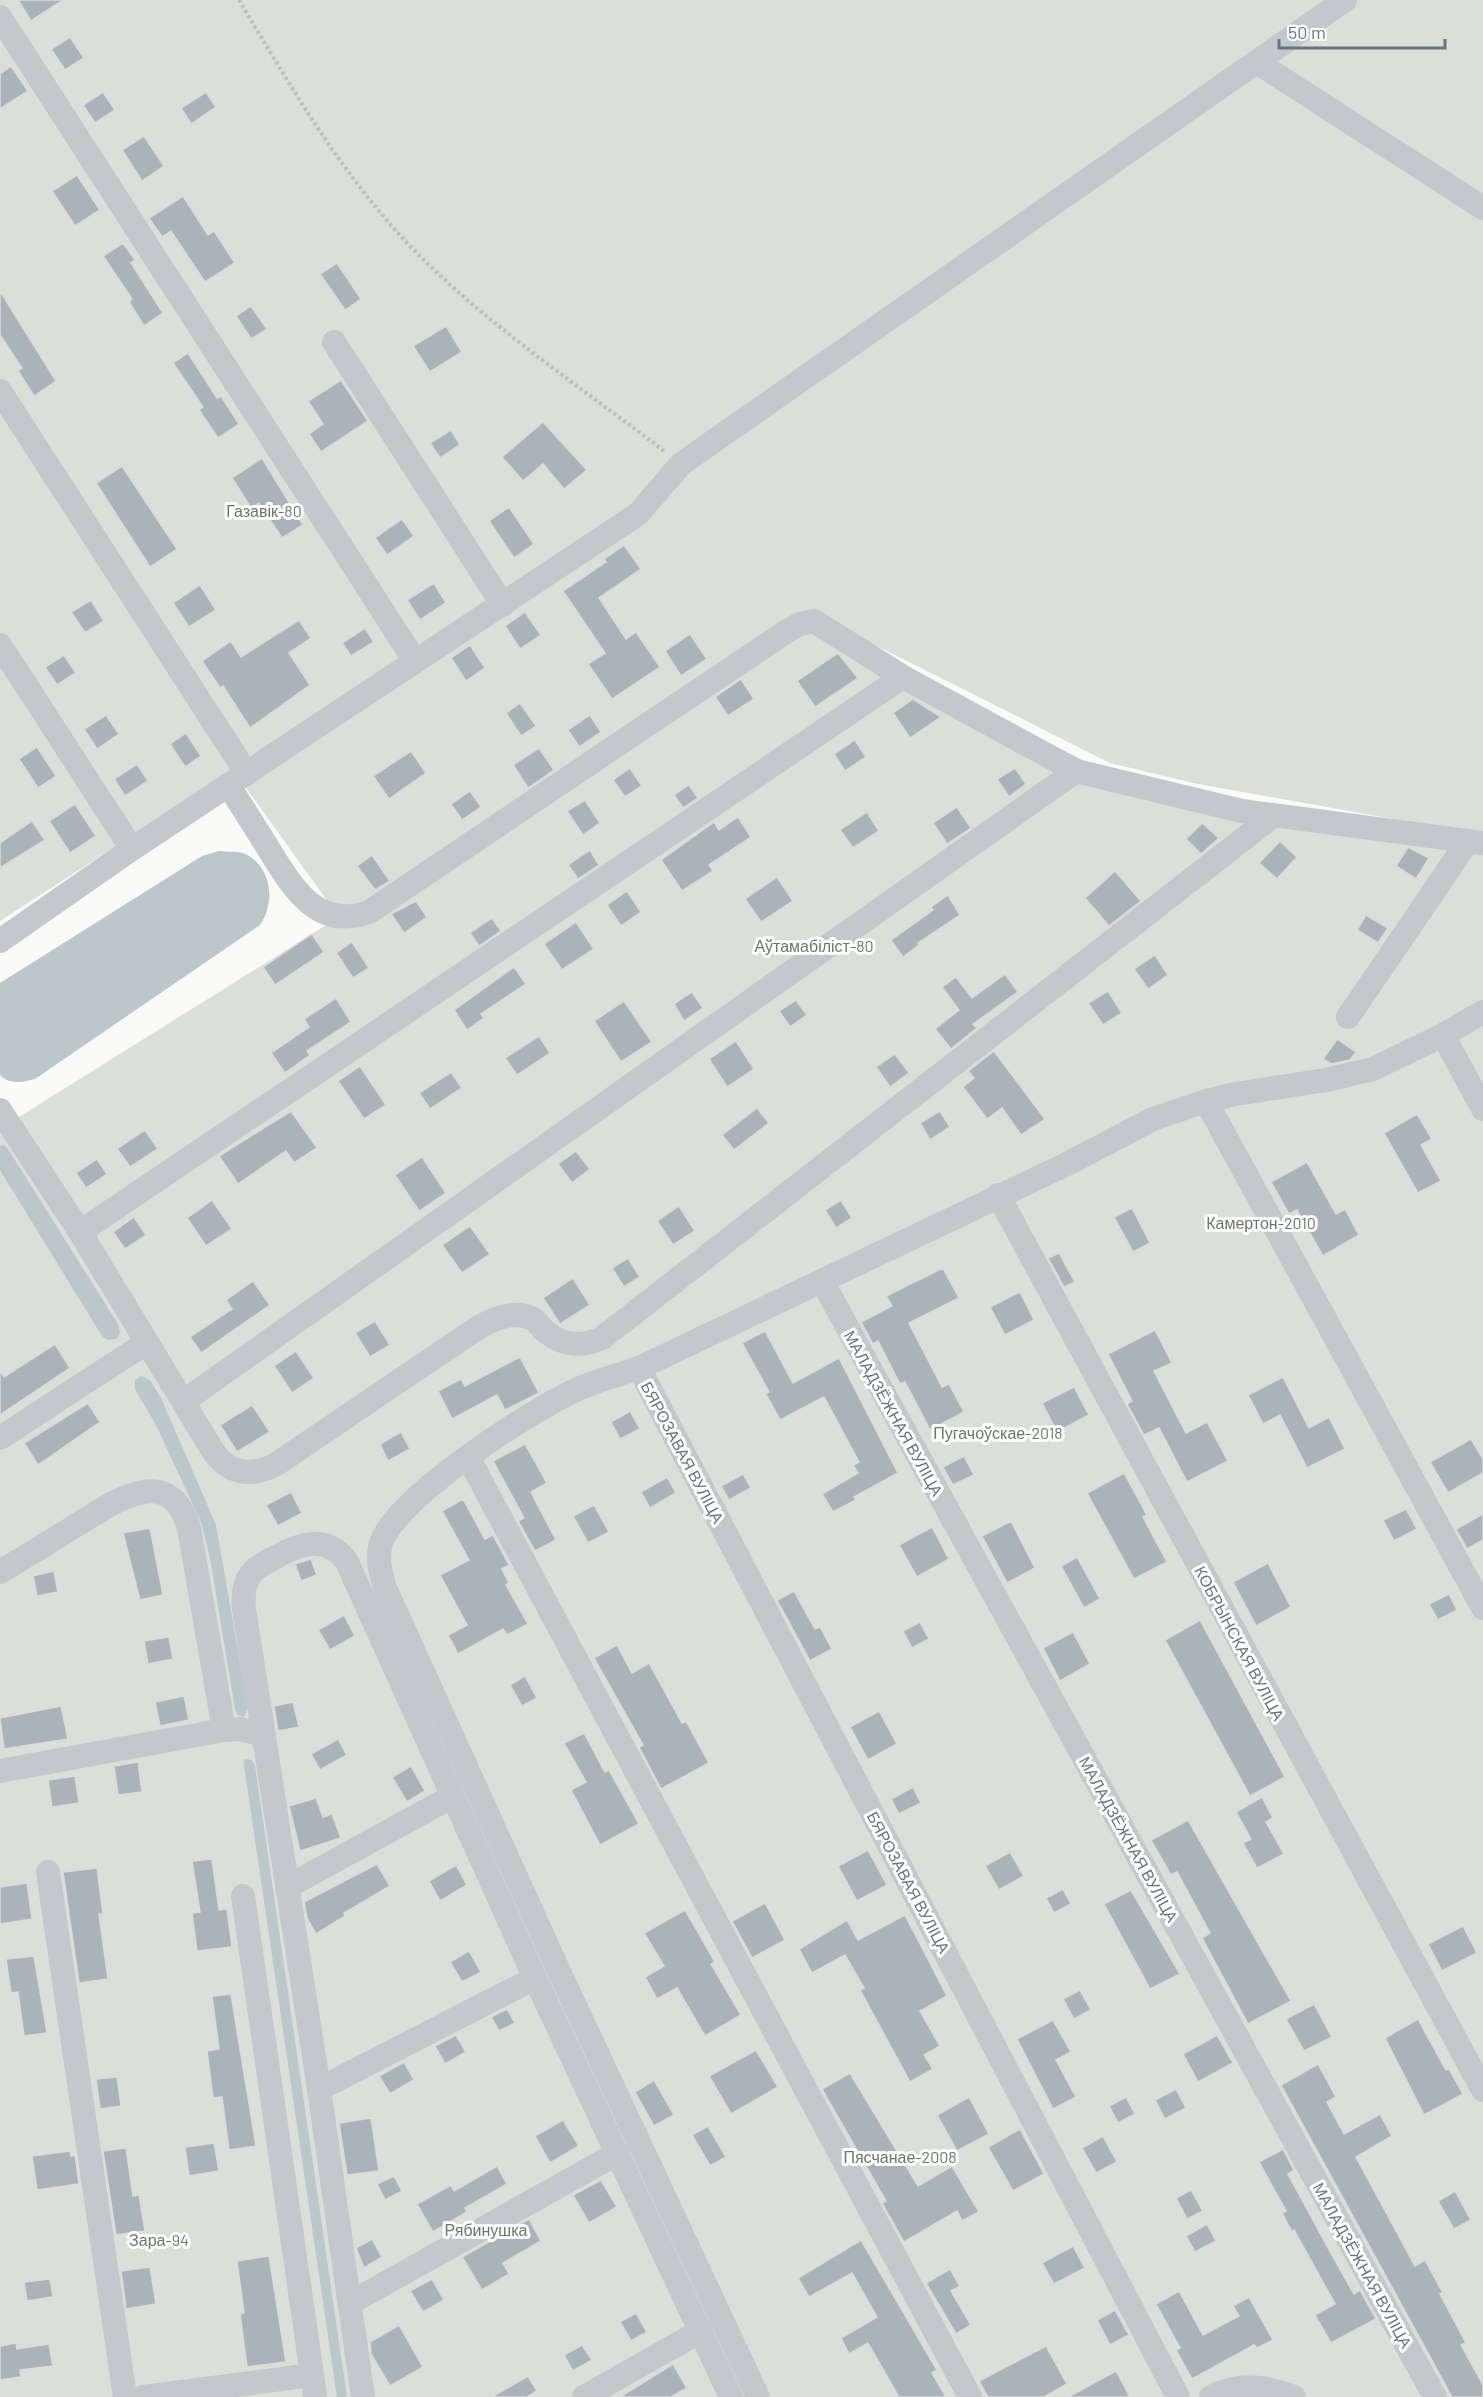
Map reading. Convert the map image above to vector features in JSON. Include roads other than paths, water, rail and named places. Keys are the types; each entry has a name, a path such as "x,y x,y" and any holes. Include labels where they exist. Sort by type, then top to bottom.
{"lane":[{"path":"0,941 132,849 503,605 644,509 681,464 1258,63 1345,0"},
{"path":"0,17 415,661"},
{"path":"1258,63 1483,208"},
{"path":"334,342 503,605"},
{"path":"0,391 238,779 289,881 310,904 335,916 359,915 369,912 800,624 814,621 903,677 1076,771 1273,816 1475,842 1348,1017"},
{"path":"0,645 132,849"},
{"path":"80,1232 903,677"},
{"path":"184,1401 1076,771"},
{"path":"0,1110 80,1232 220,1461 230,1469 253,1473 275,1465 476,1329 498,1317 509,1315 531,1318 563,1343 584,1344 602,1338 1273,816"},
{"path":"758,2397 542,1935 381,1574 381,1544 398,1515 430,1484 562,1397 593,1383 639,1368 998,1195 1068,1164 1153,1119 1206,1101 1353,1075 1392,1061 1483,1012"},
{"path":"1443,1035 1483,1109"},
{"path":"1206,1101 1483,1608"},
{"name":"КОБРЫНСКАЯ ВУЛІЦА","path":"998,1195 1483,2090"},
{"name":"МАЛАДЗЁЖНАЯ ВУЛІЦА","path":"822,1281 1435,2397"},
{"path":"0,1438 146,1342"},
{"name":"БЯРОЗАВАЯ ВУЛІЦА","path":"639,1368 1178,2397"},
{"path":"468,1457 970,2397"},
{"path":"0,1572 123,1497 151,1491 174,1498 182,1507 189,1528 224,1730"},
{"path":"363,2397 319,2089 244,1609 246,1582 260,1565 290,1549 311,1543 333,1547 347,1562 536,1978 731,2397"},
{"path":"0,1771 224,1730 240,1729 264,1734"},
{"path":"287,1887 453,1796"},
{"path":"48,1872 125,2397"},
{"path":"143,2397 313,2386 243,1896"},
{"path":"319,2089 536,1978"},
{"path":"350,2303 618,2153"},
{"path":"584,2397 701,2331"},
{"path":"1211,2397 1227,2390 1251,2386 1273,2389 1294,2397"}],"park label":[{"name":"Газавік-80","path":"264,510"},
{"name":"Аўтамабіліст-80","path":"814,945"},
{"name":"Камертон-2010","path":"1261,1222"},
{"name":"Пугачоўскае-2018","path":"998,1432"},
{"name":"Пясчанае-2008","path":"900,2156"},
{"name":"Рябинушка","path":"486,2229"},
{"name":"Зара-94","path":"159,2239"}]}
